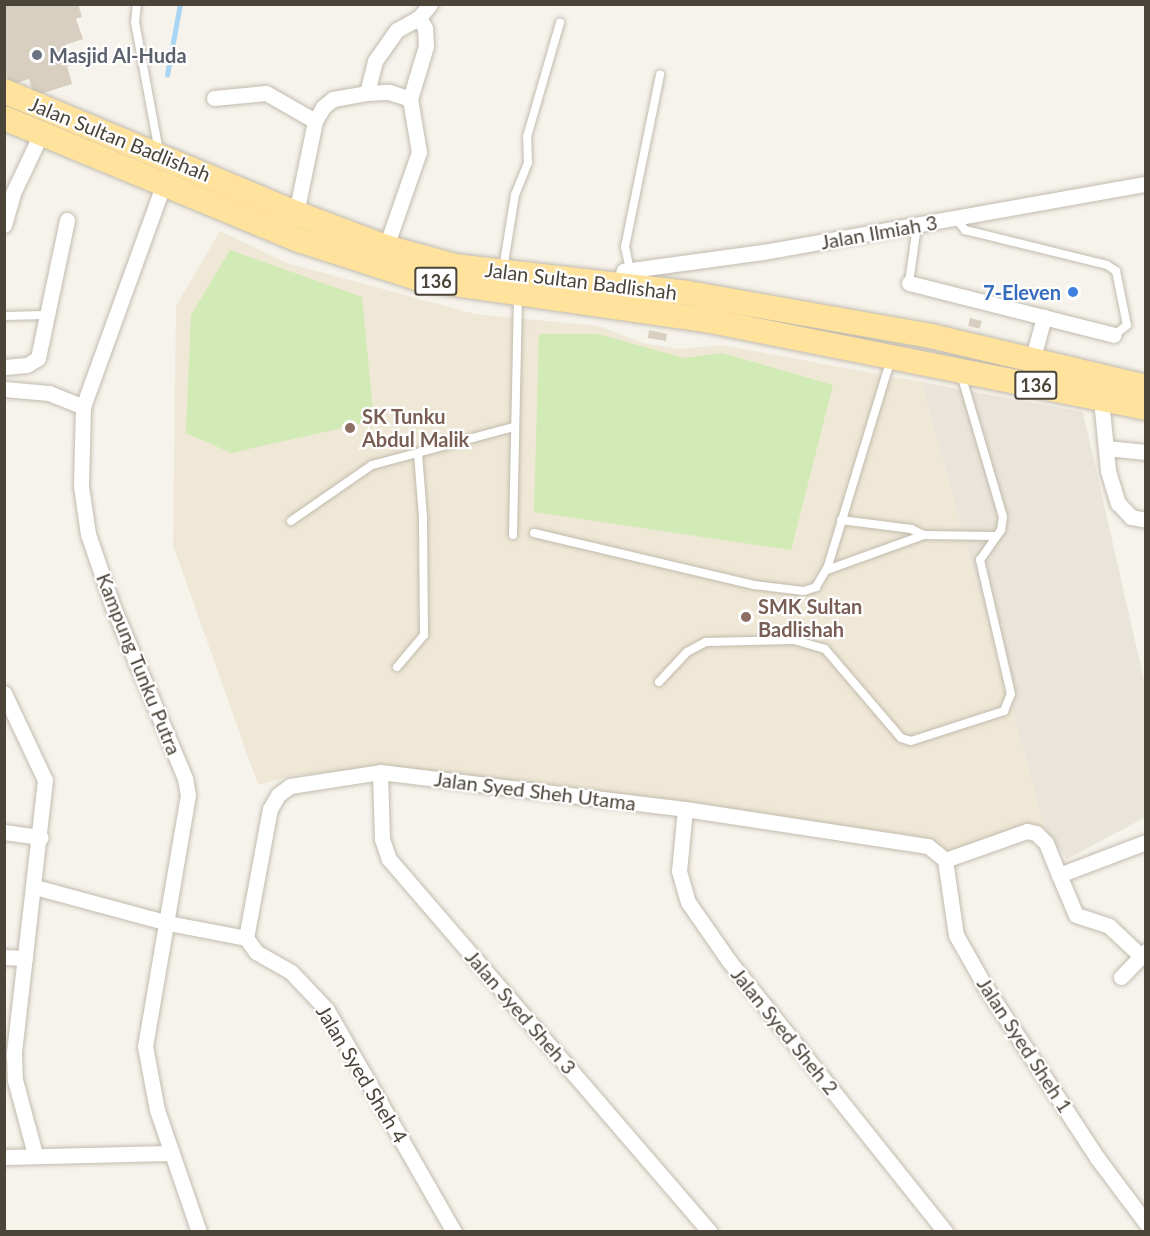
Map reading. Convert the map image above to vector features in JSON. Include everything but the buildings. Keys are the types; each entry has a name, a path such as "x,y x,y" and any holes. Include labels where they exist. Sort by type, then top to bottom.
{"main road":[{"name":"Jalan Sultan Badlishah","path":"4,91 159,153 296,213 386,247 455,266 503,271 625,277 859,324 1146,387"},
{"name":"Jalan Sultan Badlishah","path":"4,118 366,264 470,289 646,311 856,348 1146,408"},
{"path":"856,348 871,339 870,332 859,324"}],"street":[{"path":"367,93 375,61 397,30 418,18 430,4"},
{"path":"386,247 419,152 410,99 426,45 425,28 418,18"},
{"path":"296,213 315,122 323,107 333,99 367,93 389,92 410,99"},
{"path":"214,98 266,93 315,122"},
{"path":"4,225 9,191 42,132"},
{"name":"Kampung Tunku Putra","path":"164,183 115,310 83,407 81,486 88,534 113,607 185,778 188,795 168,923 145,1047 157,1110 199,1232"},
{"name":"Jalan Ilmiah 3","path":"625,277 1146,184"},
{"path":"4,367 27,365 38,358 45,315 67,220"},
{"path":"909,283 1114,334"},
{"path":"1032,361 1044,317"},
{"path":"4,389 49,393 83,407"},
{"path":"1101,399 1106,448 1118,503 1131,517 1146,520"},
{"path":"1106,448 1146,452"},
{"path":"4,693 45,780 15,1065 35,1154"},
{"name":"Jalan Syed Sheh Utama","path":"246,938 270,809 278,795 290,786 380,772 685,809 928,846 941,856"},
{"name":"Jalan Syed Sheh 3","path":"380,772 382,840 388,859 710,1232"},
{"name":"Jalan Syed Sheh 2","path":"685,809 679,871 688,902 729,961 945,1232"},
{"path":"941,856 1027,831 1036,833 1046,843 1076,915 1109,926 1143,953 1121,977"},
{"path":"4,832 40,837"},
{"path":"1059,875 1146,842"},
{"name":"Jalan Syed Sheh 1","path":"941,856 956,934 971,961 1098,1159 1146,1223"},
{"path":"35,887 168,923 246,938"},
{"name":"Jalan Syed Sheh 4","path":"246,938 256,952 291,972 327,1010 454,1232"},
{"path":"4,957 25,958"},
{"path":"4,1157 35,1154 171,1153"}],"lane":[{"path":"137,4 135,22 159,153"},
{"path":"503,271 515,195 528,162 527,136 560,23"},
{"path":"625,277 625,247 660,75"},
{"path":"955,218 965,230 1085,259 1116,271 1127,326 1114,334"},
{"path":"909,283 917,226"},
{"path":"513,535 518,294"},
{"path":"4,316 45,315"},
{"path":"534,533 754,585 804,591 816,587 827,570 892,355"},
{"path":"659,682 687,652 706,642 794,640 825,648 901,738 910,741 1004,711 1011,693 980,560 995,536 1003,517 960,368"},
{"path":"291,521 372,465 514,427"},
{"path":"397,667 424,635 423,517 418,454"},
{"path":"841,520 911,529 924,535"},
{"path":"827,570 924,535 995,536"}],"shaded area":[{"path":"220,231 287,263 475,314 599,326 643,343 679,349 722,345 921,382 1045,829 953,855 931,841 904,834 376,769 294,775 258,785 173,545 176,306"},
{"path":"921,382 1083,412 1145,685 1146,817 1067,859 1045,829"}],"green space":[{"path":"230,250 362,297 374,421 231,453 186,433 191,315"},
{"path":"539,334 598,334 684,358 722,353 833,385 791,550 534,512"}],"waterway":[{"path":"167,75 180,4"}],"place":[{"name":"Masjid Al-Huda","path":"37,55"},
{"name":"7-Eleven","path":"1073,292"},
{"name":"SK Tunku Abdul Malik","path":"350,428"},
{"name":"SMK Sultan Badlishah","path":"746,617"}]}
